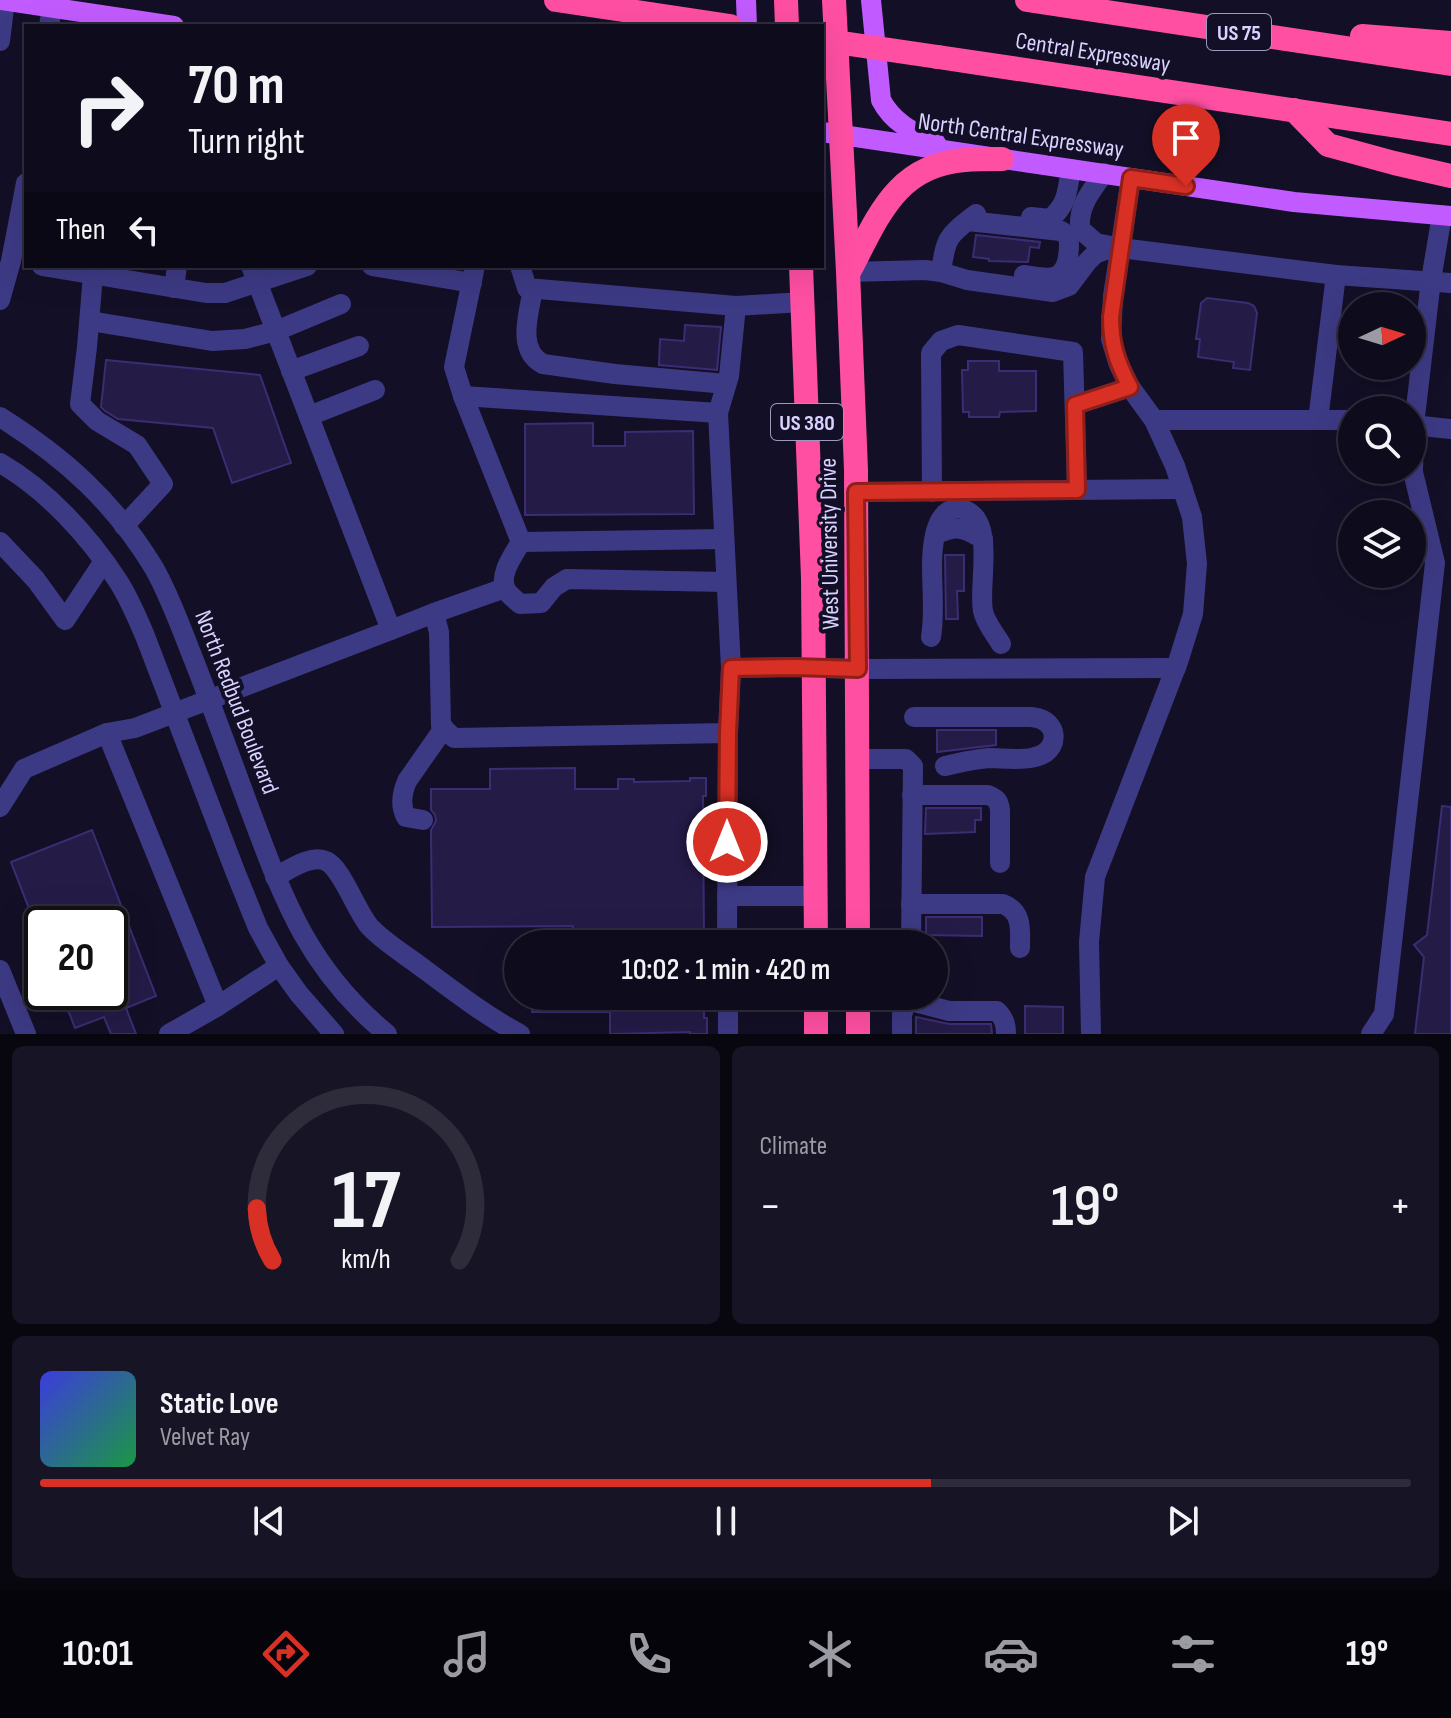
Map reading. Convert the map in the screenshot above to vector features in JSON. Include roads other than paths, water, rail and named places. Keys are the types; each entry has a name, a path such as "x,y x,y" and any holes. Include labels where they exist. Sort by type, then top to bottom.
{"highway":[{"path":"556,0 716,24"},
{"path":"786,0 787,24"},
{"name":"West University Drive","path":"834,0 831,134 848,272 856,492 858,930"},
{"name":"Central Expressway","path":"1027,0 1451,64"},
{"path":"1178,23 1451,43"},
{"name":"Central Expressway","path":"824,40 1451,134"},
{"path":"1294,110 1328,145 1451,176"},
{"path":"848,272 881,211 897,189 910,179 954,161 1002,159"},
{"name":"West University Drive","path":"801,268 813,578 816,930"},
{"path":"816,1010 816,1034"},
{"path":"858,1010 858,1034"}],"main road":[{"path":"3,0 50,17 146,24"},
{"path":"746,0 747,24"},
{"path":"871,0 879,88 886,110 907,129 952,151"},
{"name":"North Central Expressway","path":"831,134 1294,202 1446,215"}],"street":[{"path":"0,41 3,0"},
{"path":"1050,219 1065,202 1071,169"},
{"path":"1074,280 1079,219 1084,202 1104,173"},
{"path":"1091,1034 1089,942 1095,877 1176,668 1193,614 1197,564 1192,517 1175,466 1154,420 1130,387 1111,339 1113,296 1131,178"},
{"path":"0,300 12,261 24,194"},
{"path":"941,272 945,244 950,236 980,211 1070,224 1096,243 1121,248 1342,276 1441,282"},
{"path":"1419,396 1441,282 1446,215"},
{"path":"941,272 964,268 1046,278 1065,270 1070,243 1068,236 1061,231 968,221"},
{"path":"848,272 941,272 967,280 1053,292 1069,286 1095,254 1121,248"},
{"path":"59,268 126,273 174,288 206,293 225,293 254,274 296,268"},
{"path":"174,288 177,268"},
{"path":"398,268 474,274 454,367 521,542"},
{"path":"521,268 527,288 533,289 736,306 803,302"},
{"path":"85,271 90,321 80,404 97,421 137,445 163,484 124,526"},
{"path":"254,274 391,630"},
{"path":"1318,420 1322,387 1337,366 1342,276"},
{"path":"533,289 527,345 535,360 543,364 726,384"},
{"path":"90,321 212,341 245,339 276,331 341,304"},
{"path":"727,930 731,668 718,413 726,384 736,306"},
{"path":"932,492 931,353 941,341 958,335 1073,352 1077,490"},
{"path":"291,371 359,346"},
{"path":"1075,405 1130,387"},
{"path":"309,416 375,390"},
{"path":"463,396 718,413"},
{"name":"North Redbud Boulevard","path":"0,417 74,470 124,526 153,568 175,610 293,918 312,952 344,992 387,1034"},
{"path":"1154,420 1338,420"},
{"path":"1426,426 1451,429"},
{"path":"0,463 26,480 60,511 104,561 131,603 268,949 299,994 334,1034"},
{"path":"1371,1034 1384,1014 1435,563 1416,484"},
{"path":"856,492 1183,489"},
{"path":"931,637 934,622 935,535 941,518 950,510 961,508 970,511 977,519 983,539 983,612 1001,644"},
{"path":"521,542 724,539"},
{"path":"0,542 36,580 65,620 104,561"},
{"path":"521,542 504,576 505,588 520,604 541,603 554,587 567,579 726,582"},
{"path":"0,807 24,769 107,733 135,728 505,588"},
{"path":"434,613 439,632 441,726 454,738 728,733"},
{"path":"731,668 1176,668"},
{"path":"914,717 1031,717 1042,719 1054,734 1048,751 1037,757 987,758 945,766"},
{"path":"423,820 406,817 403,791 444,728"},
{"path":"107,733 218,1006"},
{"path":"858,759 906,759 913,766 911,930"},
{"path":"912,795 988,795 995,798 1000,810 1000,863"},
{"path":"275,877 314,860 323,859 331,864 339,871 359,911 387,942 491,1027 520,1034"},
{"path":"727,896 815,896"},
{"path":"911,904 1003,904 1011,907 1020,921 1020,948"},
{"path":"169,1034 279,966"},
{"path":"0,970 26,1034"},
{"path":"728,1010 728,1034"},
{"path":"902,1034 904,1010"},
{"path":"946,1010 997,1011 1003,1017 1006,1034"}]}
